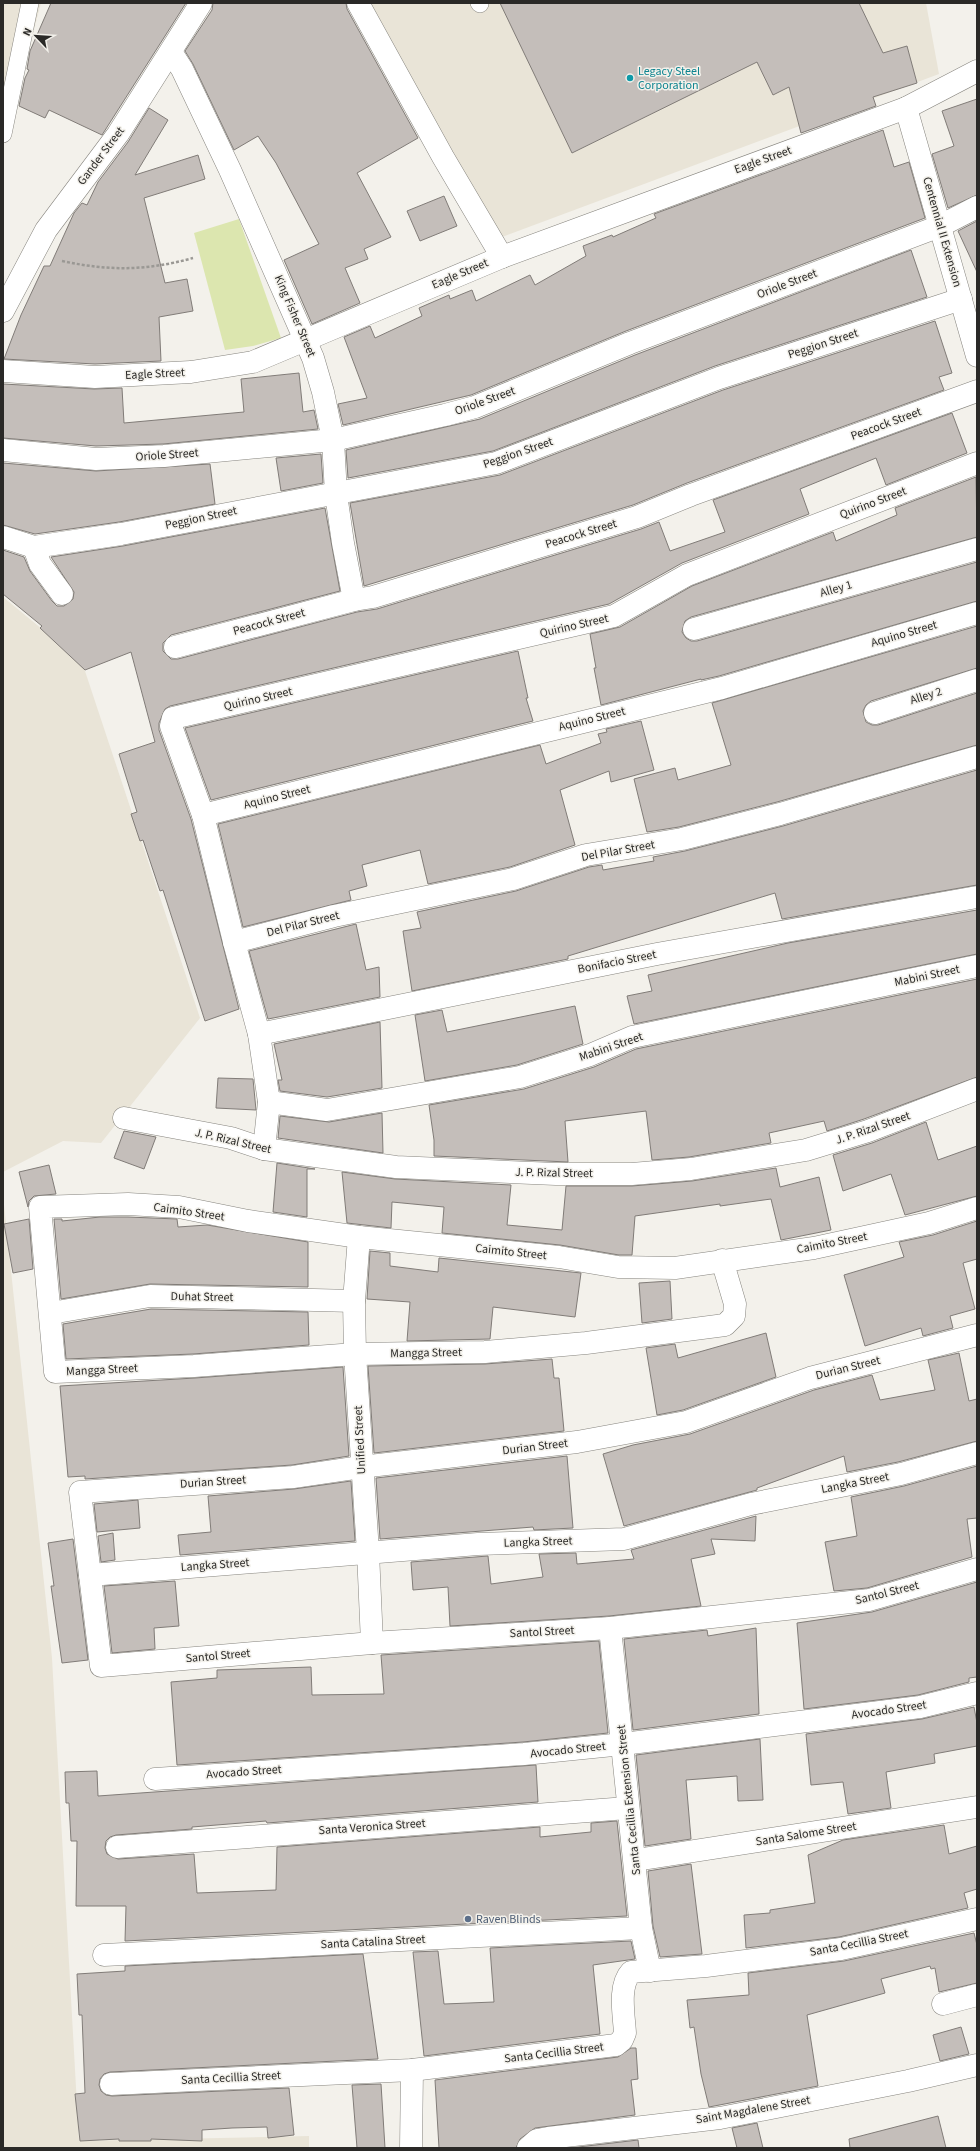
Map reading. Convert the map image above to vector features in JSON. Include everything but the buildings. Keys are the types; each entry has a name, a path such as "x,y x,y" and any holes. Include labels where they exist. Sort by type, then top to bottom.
{"street":[{"name":"Gander Street","path":"3,311 32,253 46,230 118,134 171,52 192,14 201,3"},
{"path":"358,3 443,157 502,257"},
{"name":"King Fisher Street","path":"171,52 182,69 306,340 323,392 333,440 336,494 343,543 354,600"},
{"name":"Eagle Street","path":"3,371 95,377 191,372 253,362 502,257 906,108 977,71"},
{"name":"Centennial II Extension","path":"906,108 977,356"},
{"name":"Oriole Street","path":"3,450 96,459 164,456 333,440 445,415 475,407 630,343 940,226 977,208"},
{"name":"Peggion Street","path":"34,547 121,534 261,506 336,494 496,463 719,378 961,299"},
{"name":"Peacock Street","path":"175,647 354,600 372,597 638,517 691,495 977,391"},
{"name":"Quirino Street","path":"203,815 171,726 173,718 614,616 687,575 977,463"},
{"path":"3,537 34,547 40,564 62,594"},
{"name":"Alley 1","path":"694,628 977,548"},
{"name":"Aquino Street","path":"203,815 722,688 977,613"},
{"name":"Alley 2","path":"875,713 977,680"},
{"name":"Del Pilar Street","path":"234,942 334,916 513,879 586,855 682,839 780,814 977,757"},
{"path":"203,815 234,942 259,1034 269,1102 264,1149"},
{"name":"Bonifacio Street","path":"259,1034 657,954 977,896"},
{"name":"Mabini Street","path":"269,1102 327,1110 520,1077 590,1055 632,1037 977,966"},
{"name":"J. P. Rizal Street","path":"124,1118 231,1138 264,1149 396,1167 556,1174 632,1174 691,1169 806,1150 868,1131 977,1089"},
{"name":"Caimito Street","path":"51,1313 40,1207 128,1204 179,1207 248,1221 358,1237 559,1257 618,1267 675,1268 722,1260 814,1248 929,1223 977,1208"},
{"name":"Unified Street","path":"358,1237 354,1300 355,1354 361,1467 368,1552 372,1643"},
{"name":"Mangga Street","path":"51,1313 56,1372 194,1366 355,1354 485,1352 586,1343 725,1325 734,1316 735,1304 722,1260"},
{"name":"Duhat Street","path":"51,1313 150,1296 354,1300"},
{"name":"Durian Street","path":"90,1575 80,1492 293,1477 361,1467 577,1442 686,1422 810,1378 977,1336"},
{"name":"Langka Street","path":"90,1575 478,1544 624,1539 751,1504 901,1474 977,1453"},
{"name":"Santol Street","path":"90,1575 101,1666 372,1643 610,1628 868,1600 977,1569"},
{"name":"Santa Cecillia Extension Street","path":"610,1628 623,1744 628,1808 636,1860 641,1928 650,1971"},
{"name":"Avocado Street","path":"155,1779 524,1754 623,1744 920,1707 977,1693"},
{"name":"Santa Salome Street","path":"636,1860 977,1807"},
{"name":"Santa Veronica Street","path":"117,1847 628,1808"},
{"name":"Santa Cecillia Street","path":"111,2084 412,2070 616,2045 622,2040 624,2033 624,1986 626,1978 630,1972 706,1966 841,1949 977,1919"},
{"name":"Santa Catalina Street","path":"104,1955 641,1928"},
{"path":"943,2004 977,1995"},
{"name":"Saint Magdalene Street","path":"528,2147 537,2140 548,2138 720,2118 908,2081 977,2065"},
{"path":"411,2148 412,2070"}],"lane":[{"path":"3,134 30,3"}],"path":[{"path":"32,253 56,260 105,268 163,266 193,258"}],"shaded area":[{"path":"3,3 41,3 3,146"},
{"path":"354,3 926,3 939,74 486,243"},
{"path":"3,597 82,662 200,1018 101,1143 63,1141 3,1172"},
{"path":"3,1195 52,1658 79,2141 309,2136 309,2148 3,2148"}],"green space":[{"path":"239,219 281,338 253,346 225,350 194,233"}],"place":[{"name":"Legacy Steel Corporation","path":"630,78"},
{"name":"Raven Blinds","path":"468,1919"}]}
